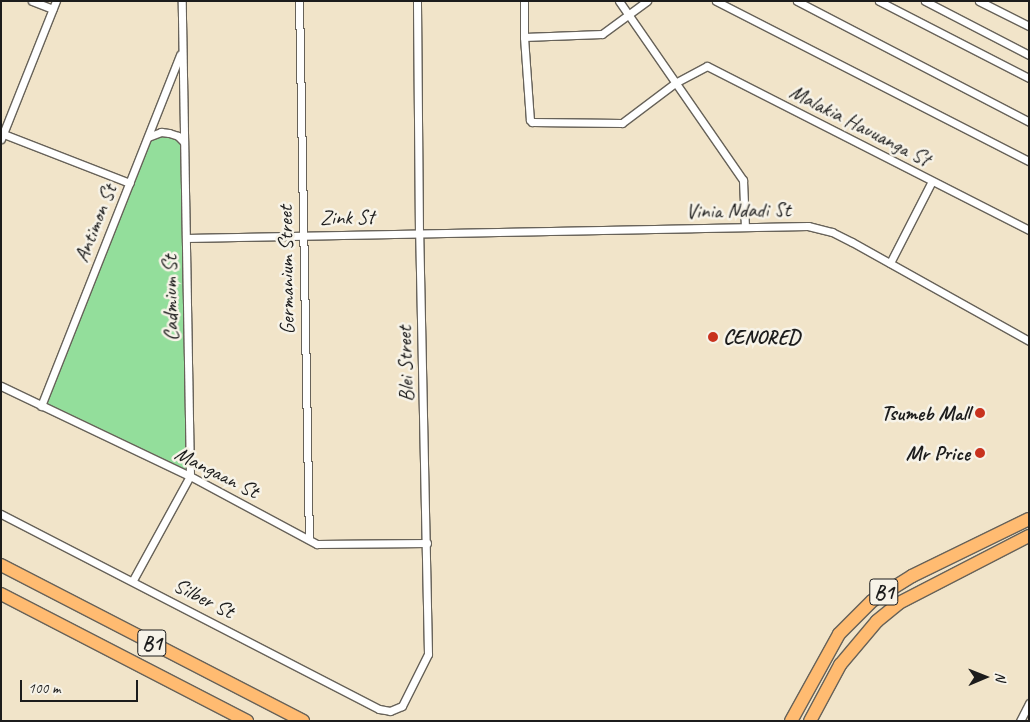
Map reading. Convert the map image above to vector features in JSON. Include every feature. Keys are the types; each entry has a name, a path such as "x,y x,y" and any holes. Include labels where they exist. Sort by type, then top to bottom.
{"highway":[{"name":"B1","path":"791,721 839,634 872,601 912,576 1029,519"},
{"name":"B1","path":"810,721 840,665 858,641 877,621 899,603 1029,536"},
{"name":"B1","path":"1,565 303,721"},
{"name":"B1","path":"1,594 247,721"}],"street":[{"path":"32,1 53,9"},
{"path":"56,1 2,135 130,182"},
{"name":"Cadmium St","path":"182,1 181,53 190,476"},
{"name":"Germanium Street","path":"299,1 309,539"},
{"name":"Blei Street","path":"390,711 402,706 428,654 419,233 417,1"},
{"path":"524,1 524,37 530,120 532,122 622,123 676,83"},
{"path":"619,1 743,180 745,227"},
{"path":"524,37 602,34 647,1"},
{"path":"716,1 1029,161"},
{"path":"797,1 1029,122"},
{"path":"879,1 1029,78"},
{"path":"925,1 1029,55"},
{"path":"979,1 1029,26"},
{"name":"Antimon St","path":"40,406 181,53"},
{"name":"Malakia Hauuanga St","path":"676,83 707,66 1029,230"},
{"path":"148,137 161,132 169,133 178,136 184,142"},
{"path":"890,263 932,181"},
{"name":"Vinia Ndadi St","path":"419,233 808,226 824,230 852,242 1029,341"},
{"name":"Zink St","path":"186,238 419,233"},
{"name":"Mangaan St","path":"1,386 190,476 322,545 427,543"},
{"path":"132,580 190,476"},
{"name":"Silber St","path":"1,514 379,709 390,711"},
{"path":"1020,721 1029,703"}],"green space":[{"path":"161,132 184,142 190,476 41,406 148,137"}],"place":[{"name":"CENORED","path":"713,337"},
{"name":"Tsumeb Mall","path":"980,413"},
{"name":"Mr Price","path":"980,453"}]}
